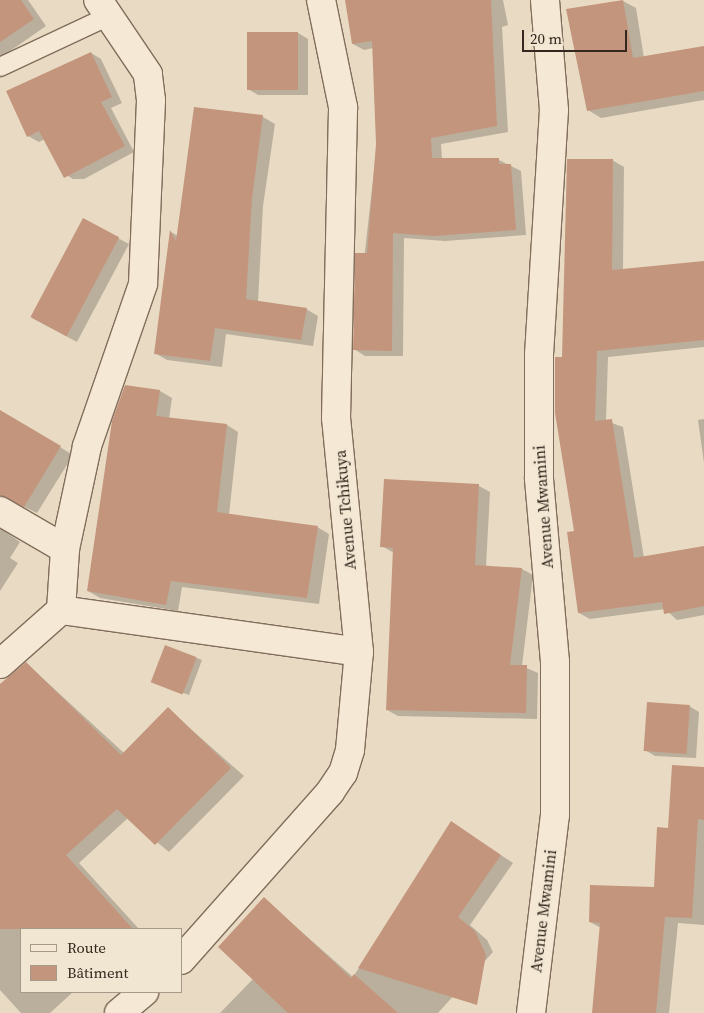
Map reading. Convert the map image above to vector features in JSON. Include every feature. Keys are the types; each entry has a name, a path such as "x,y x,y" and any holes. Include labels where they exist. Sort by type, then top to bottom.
{"street":[{"name":"Avenue Tchikuya","path":"182,959 343,773 350,750 359,652 336,418 343,107 321,0"},
{"name":"Avenue Mwamini","path":"531,1013 555,815 555,662 539,478 539,355 554,110 545,0"},
{"path":"0,664 60,610 65,549 87,446 143,284 151,100 148,74 105,7"},
{"path":"0,511 65,549"},
{"path":"60,610 359,652"},
{"path":"119,1013 143,993"}],"lane":[{"path":"0,68 105,7"}],"building":[{"path":"0,0 21,0 34,19 0,42"},
{"path":"345,0 491,0 497,126 431,138 432,158 499,158 499,164 511,164 516,230 433,236 393,233 392,351 353,350 355,253 367,253 376,144 372,41 352,44"},
{"path":"623,0 633,58 704,46 704,91 587,111 566,9"},
{"path":"247,32 298,32 298,90 247,90"},
{"path":"91,52 112,97 101,102 125,146 64,178 39,131 27,137 6,91"},
{"path":"194,107 263,115 252,198 246,299 307,308 301,340 215,328 210,361 154,354 170,230 176,241"},
{"path":"567,159 613,159 612,270 704,261 704,340 597,351 595,421 612,419 634,558 704,546 704,606 664,614 662,602 578,613 567,532 574,531 555,413 555,357 562,357"},
{"path":"83,218 119,237 67,336 30,317"},
{"path":"125,385 160,390 156,416 227,424 217,512 318,526 307,598 171,581 166,605 87,591 112,421"},
{"path":"0,410 61,446 24,507 0,495"},
{"path":"384,479 479,484 475,565 522,568 510,665 527,665 526,713 386,710 393,548 380,547"},
{"path":"165,645 197,657 182,695 151,682"},
{"path":"26,662 121,755 168,707 231,768 155,845 117,809 66,855 132,928 0,929 0,684"},
{"path":"647,702 690,705 686,754 644,751"},
{"path":"672,765 704,767 704,820 698,819 692,918 665,917 656,1013 592,1013 600,923 589,922 590,885 654,887 657,827 668,828"},
{"path":"451,821 501,855 458,917 475,931 486,955 477,1005 358,968"},
{"path":"264,897 351,978 354,974 398,1013 288,1013 218,947"}]}
